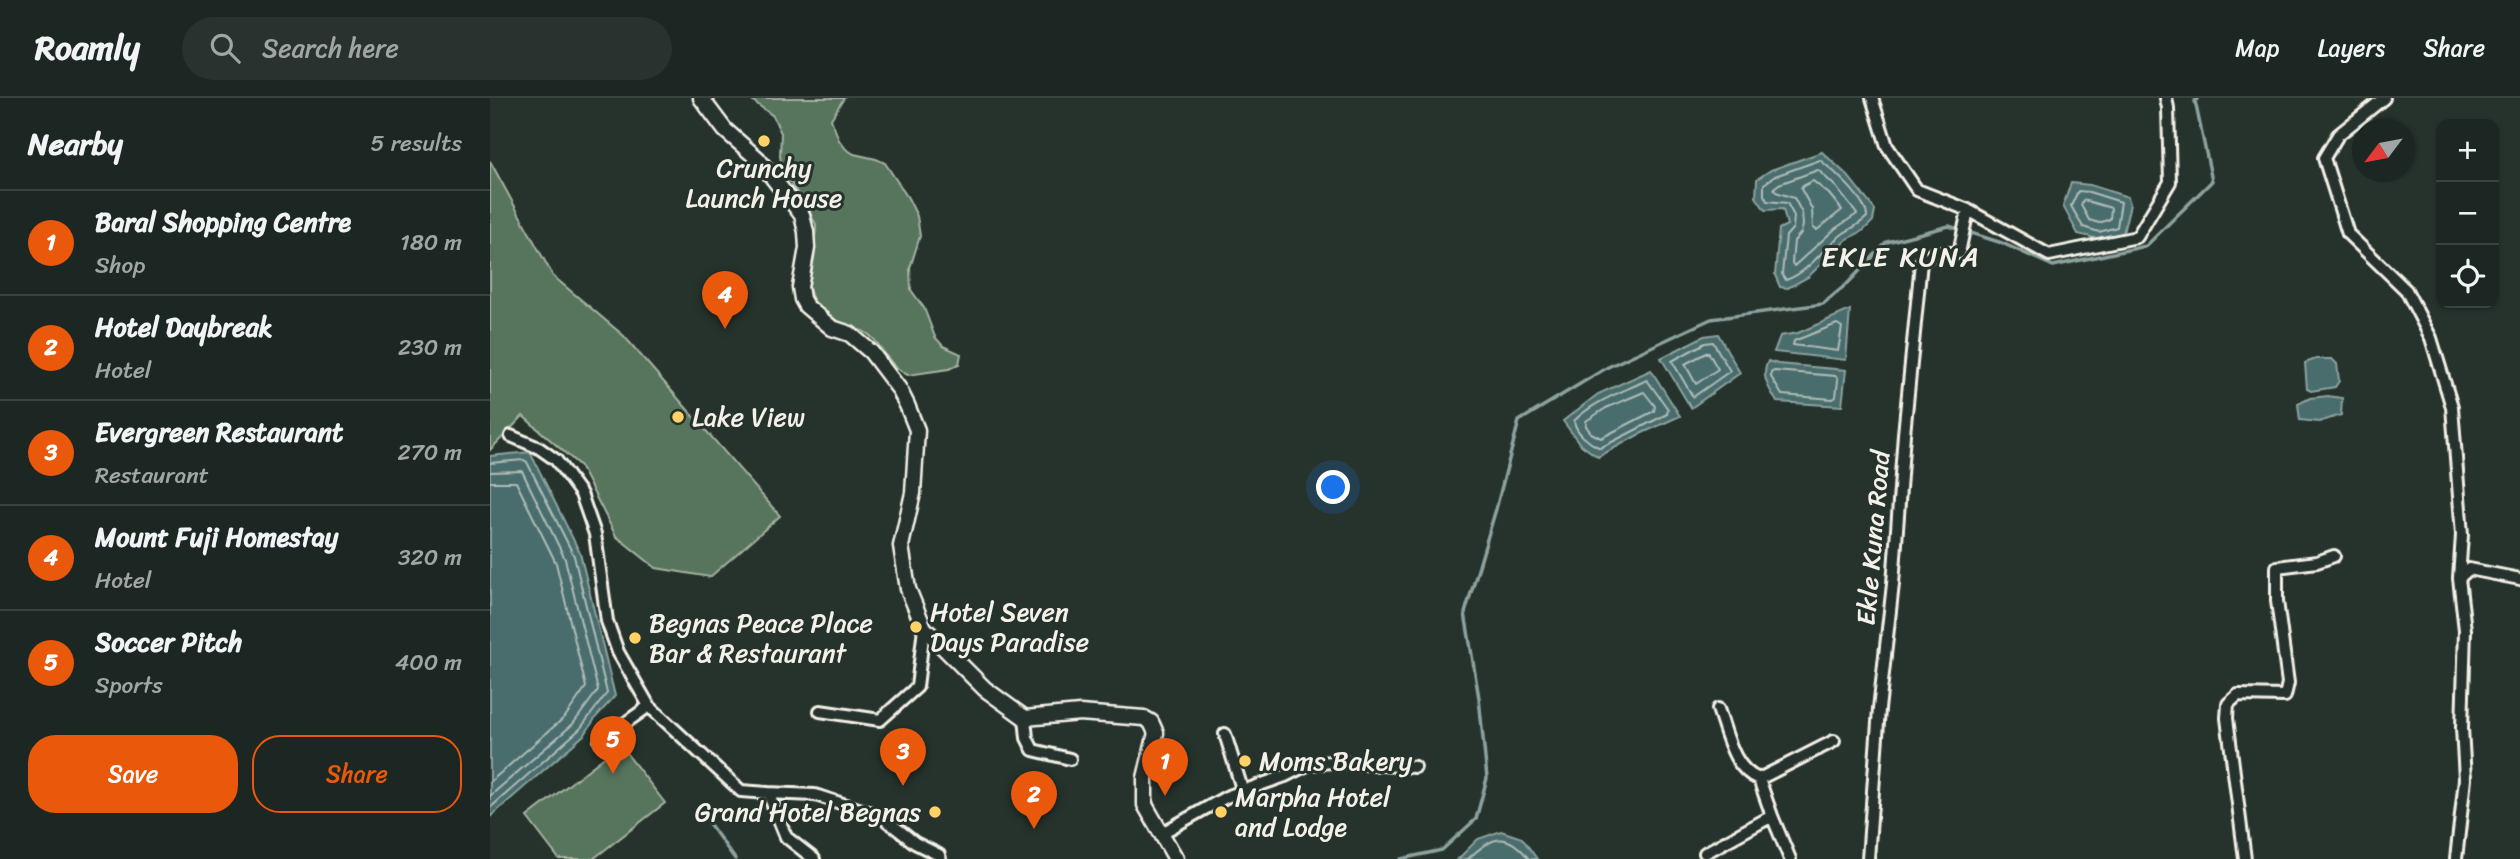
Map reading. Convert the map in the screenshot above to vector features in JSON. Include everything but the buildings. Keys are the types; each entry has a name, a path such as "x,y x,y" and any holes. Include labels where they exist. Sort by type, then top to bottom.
{"main road":[{"path":"701,98 725,130 767,170 802,215 807,248 800,287 806,306 832,328 850,334 871,352 899,389 907,405 917,430 913,493 901,546 908,589 924,628 985,689 1025,718 1080,713 1144,718 1152,722 1156,733 1145,778 1145,805 1176,859"}],"street":[{"path":"1872,98 1887,146 1917,190 1968,210 2049,255 2137,237 2170,182 2166,98"},
{"path":"2384,98 2338,135 2324,158 2348,234 2406,290 2431,338 2452,407 2462,535 2459,578 2465,629 2462,728 2465,779 2456,859"},
{"name":"Ekle Kuna Road","path":"1868,859 1879,709 1893,584 1921,262 1934,253 1959,253 1968,210"},
{"path":"511,436 539,448 556,460 580,494 596,534 607,621 618,652 649,706 741,791 815,795 881,816 915,843 939,855 940,859"},
{"path":"2245,859 2227,718 2228,704 2238,695 2285,696 2288,683 2277,601 2277,567 2317,562 2334,556"},
{"path":"2459,578 2469,569 2520,579"},
{"path":"820,711 880,720 917,687 924,628"},
{"path":"600,741 649,706"},
{"path":"1718,709 1741,767 1749,775 1759,779 1834,741"},
{"path":"1025,718 1027,738 1033,750 1070,759"},
{"path":"1225,734 1243,792"},
{"path":"1162,833 1226,797 1308,764 1332,762 1415,767"},
{"path":"1759,779 1790,859"},
{"path":"768,793 786,837 814,859"},
{"path":"1705,853 1772,816"}],"green space":[{"path":"749,98 844,98 831,119 839,140 854,154 885,163 908,198 917,216 920,236 910,268 911,290 924,308 935,337 943,346 961,354 959,364 949,369 908,375 894,365 869,335 860,330 842,328 818,307 811,296 809,285 816,224 782,168 781,133 773,116"},
{"path":"490,161 553,276 624,336 780,516 710,577 656,568 616,536 580,466 523,416 490,450"},
{"path":"620,745 665,803 593,859 559,859 527,817"}],"water":[{"path":"1822,152 1848,176 1875,210 1873,221 1864,230 1846,240 1808,277 1788,288 1780,287 1775,275 1779,229 1787,225 1783,209 1765,210 1756,197 1757,179 1771,170"},
{"path":"2071,183 2090,185 2128,197 2130,204 2123,233 2099,239 2078,234 2063,206"},
{"path":"1850,310 1846,360 1774,352 1780,336 1798,333"},
{"path":"1718,334 1740,373 1691,408 1661,358 1704,336"},
{"path":"2316,359 2332,359 2337,364 2339,381 2335,387 2311,391 2307,389 2305,363"},
{"path":"1768,361 1846,370 1842,406 1777,402 1765,377"},
{"path":"1651,370 1680,416 1598,457 1580,444 1563,421 1598,394"},
{"path":"2310,398 2342,398 2341,415 2319,422 2300,420 2298,404"},
{"path":"530,452 580,553 615,696 585,734 490,817 490,456"},
{"path":"1501,831 1522,838 1537,859 1458,859 1478,839"}],"waterway":[{"path":"1401,859 1442,850 1476,819 1487,778 1479,698 1465,613 1519,421 1608,367 1711,319 1823,304 1849,282 1887,242 1949,226 2002,243 2053,266 2146,246 2212,181 2195,101 2198,98"},
{"path":"700,811 735,859"}],"place":[{"name":"Crunchy Launch House","path":"764,141"},
{"name":"Mount Fuji Homestay","path":"725,329"},
{"name":"Lake View","path":"678,417"},
{"name":"Hotel Seven Days Paradise","path":"916,627"},
{"name":"Begnas Peace Place Bar & Restaurant","path":"635,638"},
{"name":"Moms Bakery","path":"1245,761"},
{"name":"Soccer Pitch","path":"613,774"},
{"name":"Evergreen Restaurant","path":"903,786"},
{"name":"Baral Shopping Centre","path":"1165,796"},
{"name":"Grand Hotel Begnas","path":"935,812"},
{"name":"Marpha Hotel and Lodge","path":"1221,812"},
{"name":"Hotel Daybreak","path":"1034,829"}],"district":[{"name":"EKLE KUNA","path":"1901,256"}]}
